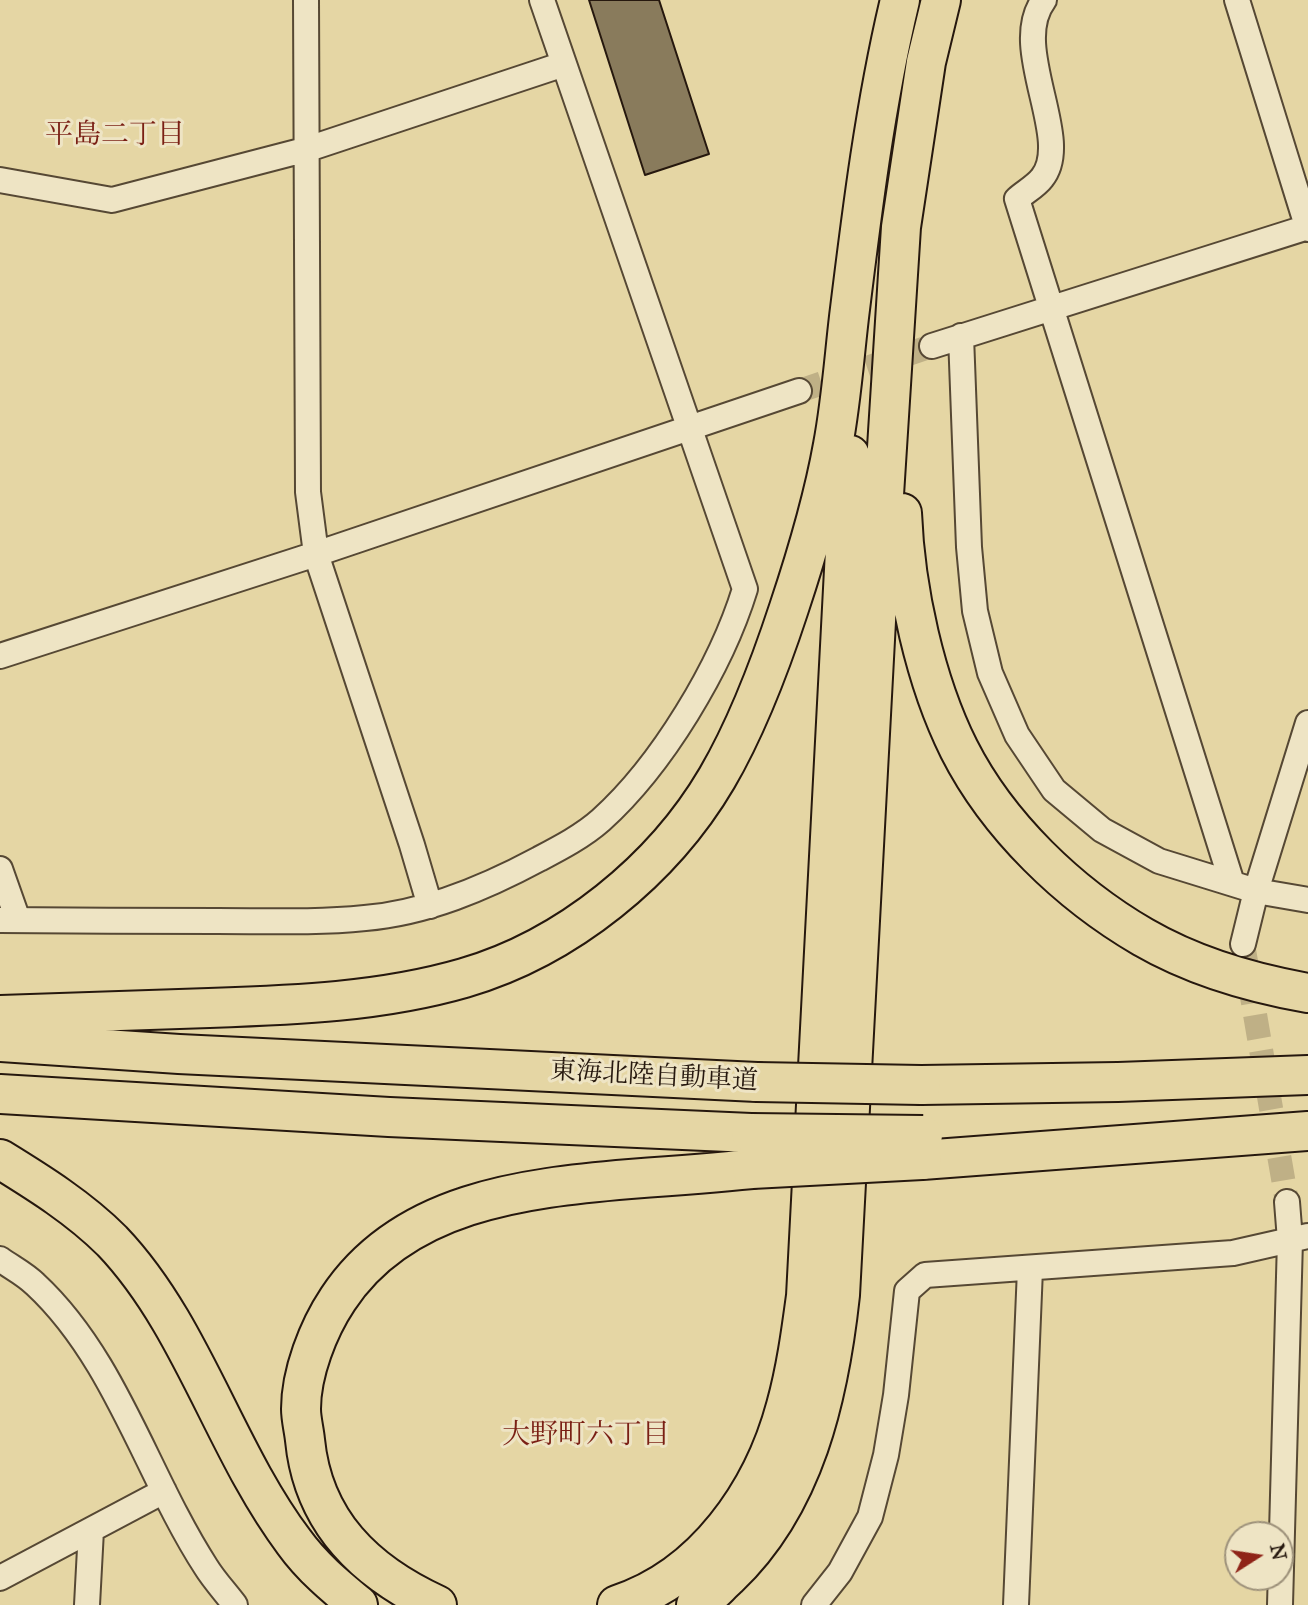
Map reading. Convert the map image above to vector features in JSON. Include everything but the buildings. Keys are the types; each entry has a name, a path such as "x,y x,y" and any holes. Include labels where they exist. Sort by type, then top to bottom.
{"highway":[{"path":"0,1015 330,1003 399,994 467,977 530,951 587,918 638,876 682,829 716,779 747,720 774,653 814,536 834,442 872,133 901,0"},
{"path":"696,1605 742,1563 775,1517 803,1464 822,1408 834,1351 840,1295 874,648 901,227 926,62 941,0"},
{"path":"617,1605 637,1598 679,1573 716,1539 742,1504 766,1459 785,1408 798,1352 806,1296 861,222"},
{"path":"901,227 898,428 908,579 920,638 938,696 959,749 991,801 1035,853 1087,898 1143,937 1206,966 1269,986 1308,993"},
{"name":"東海北陸自動車道","path":"0,1042 179,1054 757,1082 921,1085 1118,1083 1308,1075"},
{"name":"東海北陸自動車道","path":"0,1094 416,1118 751,1151"},
{"path":"437,1605 411,1593 374,1569 341,1535 320,1499 306,1455 301,1407 309,1362 324,1320 349,1282 386,1247 426,1222 477,1202 526,1190 751,1151 922,1147 1308,1130"},
{"path":"0,1159 78,1212 111,1241 141,1278 178,1336 264,1498 302,1552 325,1578 358,1605"}],"street":[{"path":"306,0 309,492 316,554 430,906"},
{"path":"0,869 9,920 280,921 366,918 430,906 502,878 561,847 599,822 633,788 669,740 734,626 745,589 542,0"},
{"path":"1044,0 1036,11 1032,47 1053,148 1044,176 1017,198 1233,883"},
{"path":"932,346 1308,228 1237,0"},
{"path":"0,180 113,200 308,149 564,64"},
{"path":"961,336 968,547 975,611 990,673 1017,735 1054,790 1101,830 1159,861 1256,891 1308,900"},
{"path":"0,656 316,554 799,391"},
{"path":"1243,944 1256,891 1308,723"},
{"path":"1280,1605 1299,1238 1287,1202"},
{"path":"814,1605 840,1572 870,1517 886,1455 896,1395 907,1291 925,1275 1233,1253 1299,1238"},
{"path":"0,1259 35,1283 70,1324 110,1382 163,1491 206,1568 235,1605"},
{"path":"1016,1605 1030,1269"},
{"path":"0,1578 163,1491"},
{"path":"87,1605 91,1530"}],"tunnel":[{"path":"799,391 932,346"},
{"path":"1243,944 1287,1202"}],"district":[{"name":"平島二丁目","path":"115,136"},
{"name":"大野町六丁目","path":"586,1436"}]}
